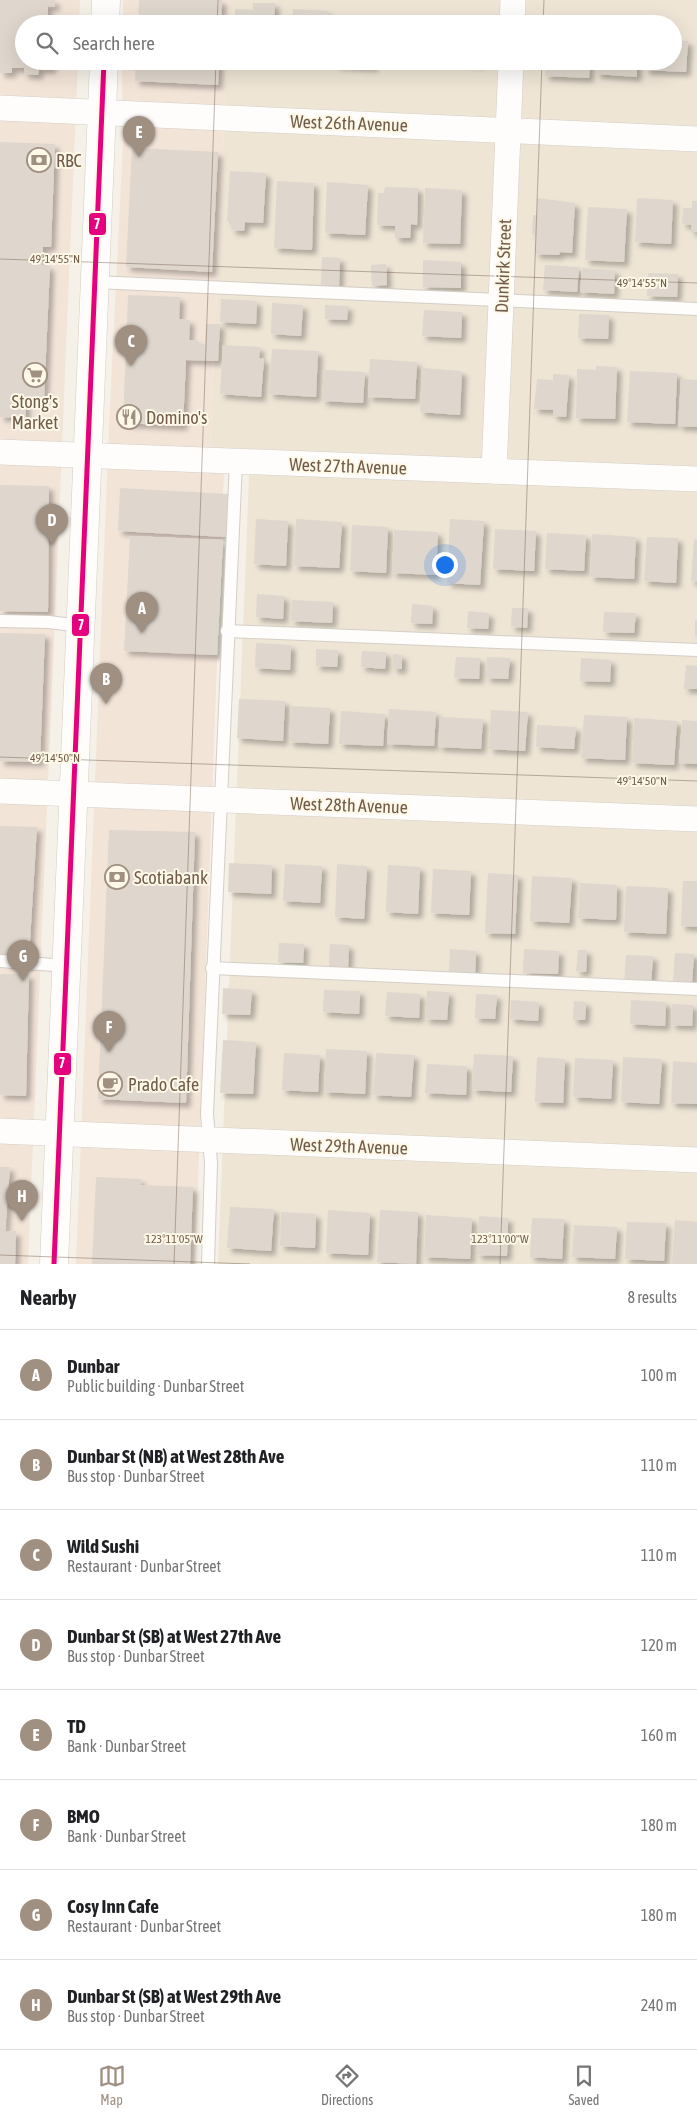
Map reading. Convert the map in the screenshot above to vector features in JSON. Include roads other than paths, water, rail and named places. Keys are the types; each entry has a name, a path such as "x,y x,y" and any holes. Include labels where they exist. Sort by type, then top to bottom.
{"main road":[{"path":"105,15 106,0"},
{"path":"54,1264 103,70"}],"street":[{"path":"512,15 513,0"},
{"name":"Dunkirk Street","path":"494,471 510,70"},
{"name":"West 26th Avenue","path":"0,108 697,139"},
{"name":"West 27th Avenue","path":"0,452 697,479"},
{"name":"West 28th Avenue","path":"0,791 697,819"},
{"name":"West 29th Avenue","path":"0,1132 697,1160"}],"lane":[{"path":"95,282 697,309"},
{"path":"208,1264 211,1163 207,1114 212,968 236,462"},
{"path":"0,621 49,622 80,626"},
{"path":"227,631 697,650"},
{"path":"0,961 67,966"},
{"path":"212,968 697,989"}],"place":[{"name":"TD","path":"139,157"},
{"name":"RBC","path":"39,160"},
{"name":"Wild Sushi","path":"131,366"},
{"name":"Stong's Market","path":"35,375"},
{"name":"Domino's","path":"129,417"},
{"name":"Dunbar St (SB) at West 27th Ave","path":"52,545"},
{"name":"Dunbar","path":"142,633"},
{"name":"Dunbar St (NB) at West 28th Ave","path":"106,704"},
{"name":"Scotiabank","path":"117,877"},
{"name":"Cosy Inn Cafe","path":"23,981"},
{"name":"BMO","path":"109,1052"},
{"name":"Prado Cafe","path":"110,1084"},
{"name":"Dunbar St (SB) at West 29th Ave","path":"22,1221"}]}
